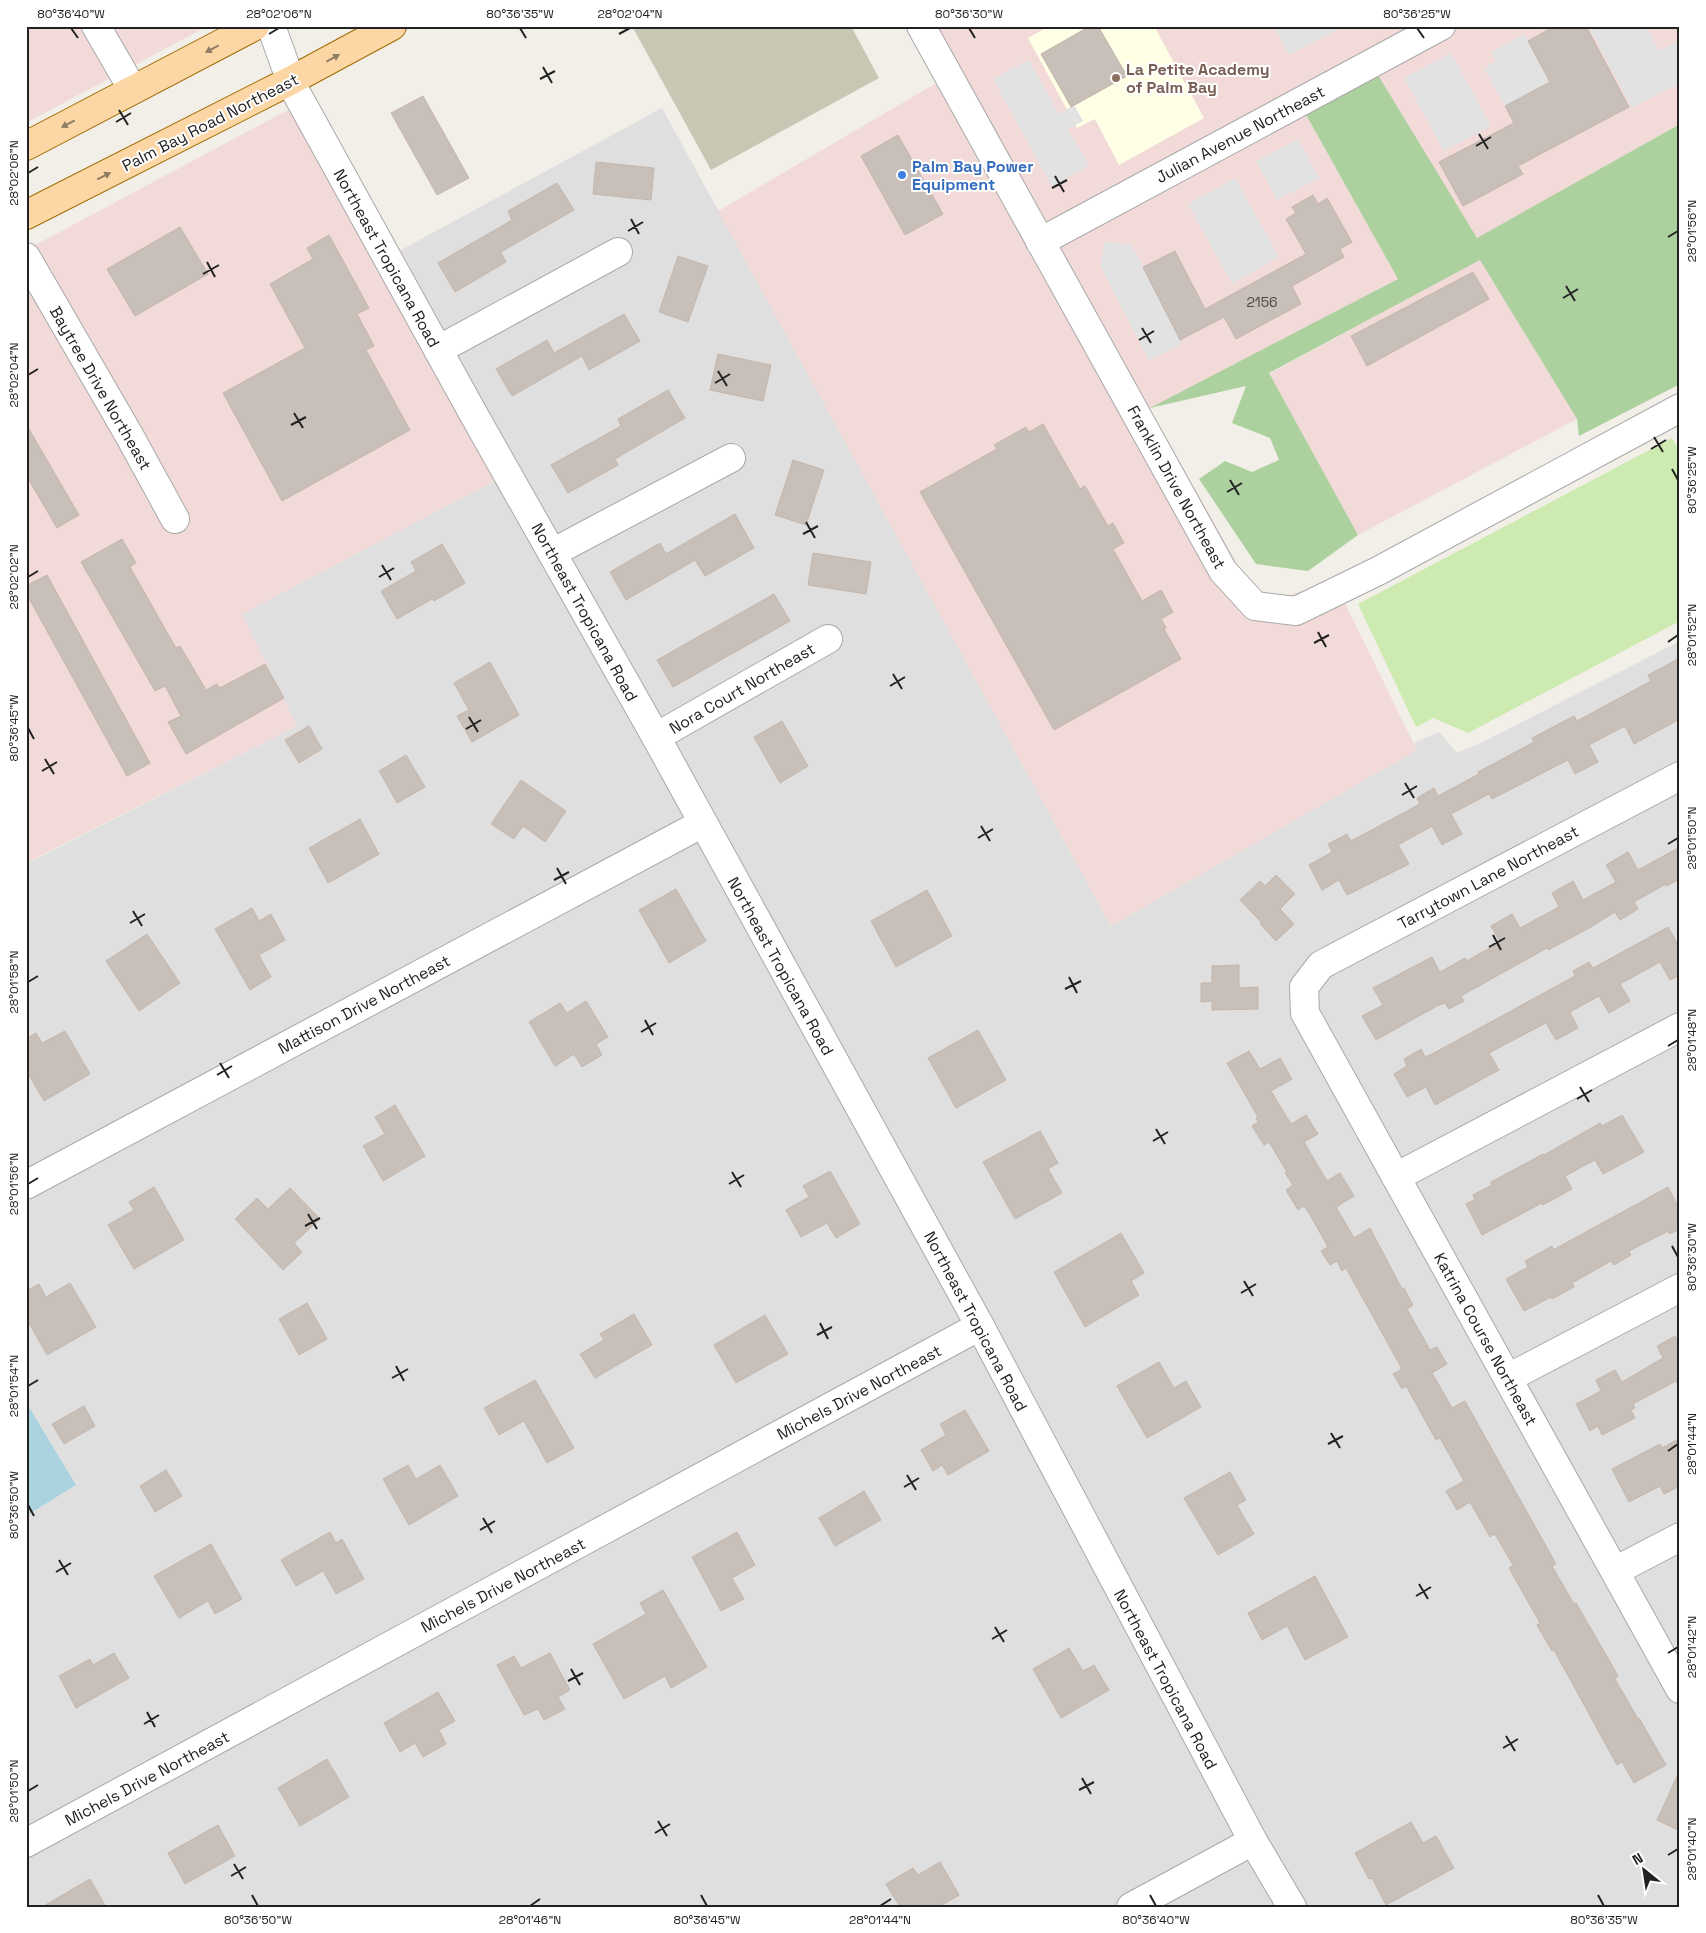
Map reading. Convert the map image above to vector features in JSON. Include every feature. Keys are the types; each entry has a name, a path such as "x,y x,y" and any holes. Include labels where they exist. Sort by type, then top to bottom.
{"main road":[{"path":"26,146 255,26"},
{"name":"Palm Bay Road Northeast","path":"26,216 290,81 392,26"}],"street":[{"path":"96,26 132,90"},
{"name":"Northeast Tropicana Road","path":"270,26 290,81 438,350 656,737 980,1326 1252,1841 1292,1907"},
{"name":"Franklin Drive Northeast","path":"920,26 1223,572 1255,606 1296,611 1378,571 1680,408"},
{"name":"Julian Avenue Northeast","path":"1040,242 1441,26"},
{"path":"438,350 618,252"},
{"name":"Baytree Drive Northeast","path":"26,257 129,435 175,519"},
{"path":"552,553 731,458"},
{"name":"Nora Court Northeast","path":"656,737 828,639"},
{"name":"Tarrytown Lane Northeast","path":"1304,987 1321,965 1680,776"},
{"name":"Mattison Drive Northeast","path":"26,1185 703,823"},
{"name":"Katrina Course Northeast","path":"1304,987 1305,1013 1680,1689"},
{"path":"1396,1177 1680,1028"},
{"path":"1508,1378 1680,1288"},
{"name":"Michels Drive Northeast","path":"26,1843 980,1326"},
{"path":"1615,1571 1680,1537"},
{"path":"1131,1907 1252,1841"}],"shaded area":[{"path":"26,26 208,26 26,123"},
{"path":"632,26 851,26 879,78 711,170"},
{"path":"924,26 1680,26 1680,124 1476,239 1378,75 1305,113 1398,279 1150,409 1260,604 1334,581 1417,750 1111,926 718,211 950,75"},
{"name":"La Petite Academy of Palm Bay","path":"1049,26 1154,26 1204,118 1119,165 1095,119 1077,128 1028,38"},
{"path":"1274,26 1333,26 1336,31 1289,55"},
{"path":"1588,26 1646,26 1659,51 1680,40 1680,83 1632,108"},
{"path":"1524,34 1550,82 1505,106 1484,68 1496,61 1491,52"},
{"path":"1451,53 1491,126 1444,151 1404,78"},
{"path":"1029,60 1059,114 1074,105 1083,121 1068,129 1089,166 1052,187 993,79"},
{"path":"299,104 376,264 401,250 515,470 242,614 297,726 26,863 26,250"},
{"path":"662,108 1111,926 1417,750 1414,743 1439,732 1457,753 1481,743 1680,641 1680,1907 26,1907 26,1516 76,1485 26,1402 26,864 297,726 242,614 515,470 401,250"},
{"path":"1298,139 1319,178 1277,200 1256,161"},
{"path":"1235,178 1279,257 1232,284 1188,204"},
{"path":"1105,241 1126,245 1131,243 1182,344 1149,361 1100,265"},
{"path":"1480,259 1577,419 1358,535 1269,374"}],"green space":[{"path":"1378,75 1477,238 1680,124 1680,384 1579,436 1577,419 1480,260 1269,373 1358,535 1308,571 1256,564 1199,479 1225,461 1252,472 1279,460 1270,438 1232,423 1246,386 1150,408 1398,279 1305,113"},
{"path":"1672,438 1680,452 1680,621 1468,733 1433,718 1416,727 1358,604"}],"water":[{"path":"26,1402 76,1485 26,1516"}],"building":[{"path":"1090,26 1098,26 1127,76 1071,107 1041,54"},
{"path":"1555,26 1586,26 1629,107 1518,166 1523,174 1463,206 1439,162 1514,123 1505,106 1550,82 1528,41"},
{"path":"423,96 469,178 437,195 391,113"},
{"path":"898,135 943,214 905,235 861,156"},
{"path":"596,162 654,168 651,200 593,194"},
{"path":"557,183 574,210 501,252 506,262 455,292 438,263 512,220 508,211"},
{"path":"1313,195 1318,204 1327,198 1352,242 1340,249 1344,257 1292,286 1301,304 1236,339 1224,317 1180,340 1143,267 1175,251 1205,309 1306,254 1286,219 1296,213 1292,207"},
{"path":"180,227 208,274 135,316 107,269"},
{"path":"329,235 369,308 357,314 374,346 366,350 410,430 282,501 223,393 305,348 270,284 313,259 307,248"},
{"path":"678,256 708,266 688,322 659,312"},
{"path":"1473,272 1489,299 1367,366 1351,336"},
{"path":"624,314 640,341 589,370 582,356 512,396 496,369 547,340 554,353"},
{"path":"718,354 771,365 763,401 710,390"},
{"path":"668,390 685,418 615,459 618,465 568,493 551,465 621,426 618,419"},
{"path":"26,424 79,515 57,528 26,475"},
{"path":"1043,424 1080,489 1085,486 1108,526 1113,523 1124,543 1113,549 1142,601 1161,590 1173,612 1161,619 1166,628 1164,629 1181,659 1054,730 920,492 997,449 994,445 1026,427 1029,432"},
{"path":"793,460 824,470 806,525 775,515"},
{"path":"735,514 754,548 705,576 695,560 626,600 610,572 660,543 666,554"},
{"path":"122,539 136,563 130,567 176,648 180,646 206,690 217,684 220,688 265,664 284,698 186,754 168,722 181,716 165,686 155,691 81,562"},
{"path":"442,544 465,583 397,619 381,591 416,571 411,562"},
{"path":"813,553 871,562 866,594 808,585"},
{"path":"47,575 150,763 127,776 26,593 26,586"},
{"path":"774,594 790,621 673,687 657,660"},
{"path":"1680,658 1680,719 1634,744 1625,726 1589,745 1598,762 1575,774 1568,760 1492,799 1489,794 1451,814 1462,834 1442,845 1432,826 1398,845 1409,864 1347,895 1339,880 1322,890 1309,865 1332,852 1328,844 1347,834 1351,841 1420,804 1417,798 1434,788 1438,796 1534,742 1532,738 1574,716 1577,721 1651,681 1648,675"},
{"path":"490,662 519,715 472,742 457,716 469,710 454,683"},
{"path":"782,721 808,766 780,783 754,737"},
{"path":"309,726 322,749 299,763 285,740"},
{"path":"406,755 425,787 397,803 379,771"},
{"path":"521,780 566,811 545,842 523,826 514,839 491,824"},
{"path":"360,819 379,854 328,883 309,848"},
{"path":"1680,847 1680,879 1666,886 1666,884 1634,902 1638,909 1620,920 1615,912 1591,927 1548,950 1547,948 1461,996 1464,1001 1449,1009 1445,1003 1437,1006 1376,1040 1362,1016 1383,1005 1373,988 1432,957 1440,972 1465,958 1467,961 1500,942 1491,926 1512,914 1520,928 1559,907 1552,893 1573,881 1583,900 1616,882 1606,865 1628,852 1638,870"},
{"path":"1276,875 1295,894 1280,909 1294,924 1276,941 1240,900 1260,881 1265,886"},
{"path":"676,889 706,941 669,963 639,910"},
{"path":"927,890 952,936 896,967 871,921"},
{"path":"252,908 259,921 271,914 285,940 259,955 271,977 250,990 215,929"},
{"path":"1668,927 1680,948 1680,975 1670,980 1660,962 1620,984 1630,1001 1609,1013 1599,996 1570,1012 1578,1028 1556,1040 1546,1023 1489,1053 1499,1070 1435,1105 1426,1087 1407,1097 1394,1074 1407,1066 1404,1059 1421,1049 1425,1057 1434,1053 1575,976 1573,971 1589,962 1593,968"},
{"path":"147,934 180,983 139,1011 106,961"},
{"path":"1239,965 1239,988 1258,987 1258,1009 1212,1010 1212,1001 1201,1002 1201,983 1212,983 1212,966"},
{"path":"586,1001 608,1037 596,1044 602,1055 582,1067 574,1054 555,1066 529,1022 560,1003 567,1013"},
{"path":"978,1030 1006,1080 956,1108 928,1058"},
{"path":"65,1031 90,1074 44,1101 26,1070 26,1039 36,1033 42,1043"},
{"path":"1249,1051 1260,1069 1280,1058 1292,1079 1271,1091 1291,1124 1306,1115 1318,1134 1304,1142 1327,1181 1340,1173 1354,1196 1336,1207 1354,1238 1370,1228 1402,1289 1404,1288 1413,1305 1407,1309 1430,1350 1437,1347 1447,1364 1432,1373 1452,1408 1465,1401 1556,1564 1552,1566 1609,1660 1618,1676 1615,1679 1666,1765 1634,1783 1622,1762 1617,1765 1554,1650 1552,1651 1537,1625 1540,1623 1509,1568 1513,1565 1495,1534 1490,1537 1470,1502 1457,1510 1446,1491 1464,1481 1440,1438 1436,1440 1406,1386 1402,1389 1393,1374 1402,1369 1346,1268 1342,1271 1337,1261 1330,1265 1321,1251 1328,1247 1309,1213 1304,1206 1298,1210 1286,1190 1293,1185 1285,1173 1287,1172 1269,1142 1264,1145 1252,1126 1258,1122 1256,1118 1258,1117 1227,1063"},
{"path":"395,1105 425,1156 383,1181 363,1146 385,1134 375,1117"},
{"path":"1622,1115 1644,1152 1603,1174 1595,1160 1565,1176 1572,1189 1482,1235 1466,1204 1475,1199 1473,1195 1492,1185 1491,1182 1600,1123 1602,1126"},
{"path":"1040,1131 1058,1163 1048,1169 1062,1193 1015,1219 983,1162"},
{"path":"830,1171 860,1224 836,1238 827,1223 801,1237 786,1210 809,1197 803,1186"},
{"path":"154,1187 184,1240 134,1269 108,1225 134,1210 129,1202"},
{"path":"1668,1187 1680,1210 1680,1229 1669,1234 1668,1231 1629,1251 1631,1255 1614,1265 1611,1261 1572,1283 1574,1287 1524,1311 1506,1279 1528,1267 1525,1261 1552,1246 1553,1250"},
{"path":"290,1188 320,1219 294,1243 302,1252 283,1270 235,1219 257,1198 268,1209"},
{"path":"1121,1233 1144,1273 1131,1281 1139,1295 1085,1327 1054,1272"},
{"path":"70,1283 96,1327 47,1355 26,1318 26,1291 39,1284 46,1297"},
{"path":"307,1303 327,1339 299,1355 279,1319"},
{"path":"634,1314 652,1345 595,1378 580,1354 604,1340 600,1334"},
{"path":"765,1315 788,1354 736,1383 714,1345"},
{"path":"1675,1336 1680,1345 1680,1388 1676,1381 1633,1404 1635,1408 1631,1410 1635,1418 1602,1435 1598,1426 1590,1431 1576,1404 1601,1391 1596,1380 1615,1370 1622,1382 1663,1358 1657,1346"},
{"path":"1159,1362 1174,1388 1186,1381 1201,1407 1147,1438 1117,1386"},
{"path":"535,1380 574,1448 547,1463 524,1421 499,1435 484,1408"},
{"path":"84,1406 95,1426 64,1444 52,1424"},
{"path":"965,1410 989,1451 948,1475 942,1465 933,1471 921,1450 946,1435 940,1424"},
{"path":"1680,1438 1680,1486 1664,1494 1660,1486 1629,1502 1612,1469 1660,1444 1662,1448"},
{"path":"408,1465 416,1479 440,1465 458,1496 409,1525 383,1479"},
{"path":"166,1470 182,1496 155,1512 140,1486"},
{"path":"1230,1472 1246,1500 1237,1505 1254,1534 1218,1555 1184,1498"},
{"path":"864,1491 881,1520 835,1546 819,1518"},
{"path":"330,1532 336,1543 342,1539 364,1579 336,1594 323,1571 296,1586 281,1560"},
{"path":"737,1532 755,1565 732,1578 744,1599 721,1611 692,1557"},
{"path":"211,1544 242,1599 215,1614 208,1601 179,1618 154,1576"},
{"path":"1315,1576 1348,1637 1305,1660 1287,1626 1262,1640 1248,1613"},
{"path":"663,1590 707,1667 671,1688 665,1676 624,1699 593,1644 646,1614 640,1603"},
{"path":"1069,1648 1083,1671 1094,1665 1109,1690 1061,1718 1033,1669"},
{"path":"114,1653 129,1678 76,1708 59,1676 90,1659 93,1665"},
{"path":"550,1653 570,1690 558,1697 565,1709 544,1720 538,1709 524,1715 497,1665 514,1656 521,1668"},
{"path":"438,1692 455,1721 439,1730 446,1744 423,1757 415,1743 400,1752 384,1723"},
{"path":"327,1759 349,1797 300,1826 278,1788"},
{"path":"1680,1770 1680,1831 1657,1820"},
{"path":"1411,1822 1423,1843 1436,1836 1454,1868 1386,1905 1372,1878 1369,1879 1355,1853"},
{"path":"218,1825 235,1856 185,1884 168,1853"},
{"path":"940,1862 959,1895 939,1907 900,1907 886,1884 913,1868 918,1875"},
{"path":"90,1879 106,1907 42,1907"}],"place":[{"name":"La Petite Academy of Palm Bay","path":"1116,78"},
{"name":"Palm Bay Power Equipment","path":"902,175"}]}
